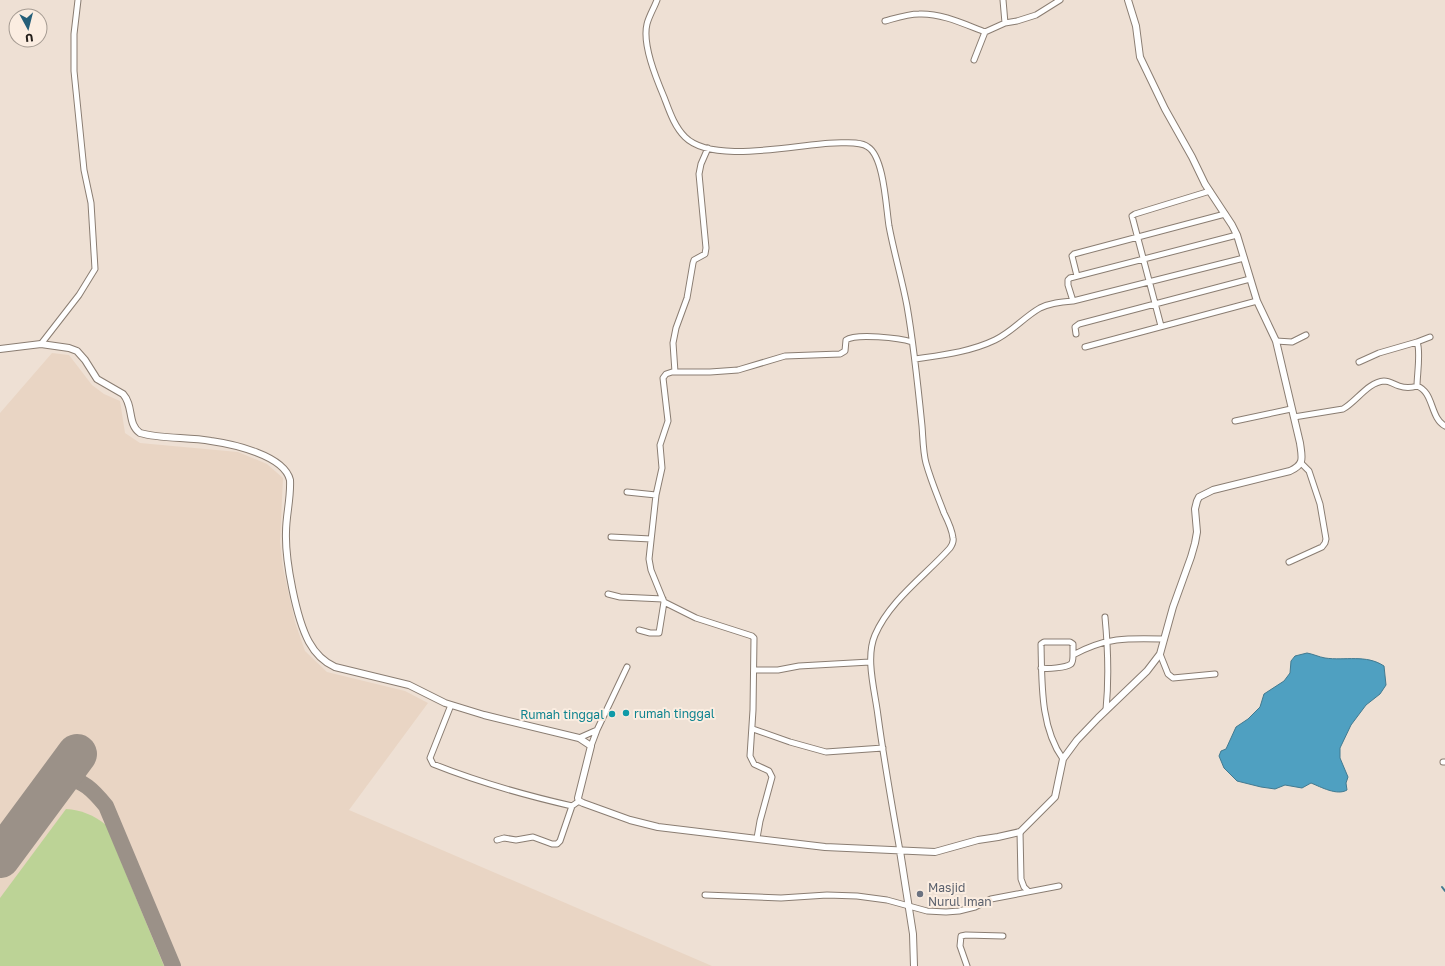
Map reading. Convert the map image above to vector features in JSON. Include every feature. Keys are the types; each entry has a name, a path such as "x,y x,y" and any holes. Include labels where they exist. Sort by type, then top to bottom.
{"street":[{"path":"40,344 79,295 94,269 91,203 84,170 74,70 74,40 78,0"},
{"path":"657,0 646,26 648,52 660,88 674,120 682,133 697,145 727,151 760,151 801,145 845,143 862,144 869,147 880,165 889,226 905,295 915,359 925,460 951,529 953,542 945,554 892,607 885,617 872,643 870,662 910,907 914,966"},
{"path":"1003,0 1005,23"},
{"path":"885,21 918,14 938,15 985,32 1005,23 1017,21 1036,14 1060,0"},
{"path":"1128,0 1136,26 1140,56 1165,109 1192,157 1205,184 1237,235 1257,301 1276,341 1300,443 1301,463 1309,471 1320,504 1326,540 1322,547 1289,562"},
{"path":"974,60 985,32"},
{"path":"675,372 673,353 674,335 687,298 694,260 705,254 706,248 699,174 701,164 708,148"},
{"path":"1160,326 1132,215 1210,192"},
{"path":"1077,276 1072,257 1074,254 1137,236 1225,214"},
{"path":"1072,301 1068,282 1070,278 1237,235"},
{"path":"915,359 964,351 988,343 1007,333 1039,308 1058,302 1072,301 1244,258"},
{"path":"1076,334 1076,325 1250,279"},
{"path":"1084,347 1257,301"},
{"path":"1276,341 1292,342 1306,335"},
{"path":"639,630 650,633 659,633 664,601 650,564 649,555 656,495 662,468 660,445 668,421 663,378 666,374 675,372 738,370 785,356 840,354 845,351 846,340 853,337 888,337 912,342"},
{"path":"1359,362 1379,353 1430,337"},
{"path":"1417,342 1419,350 1417,386"},
{"path":"0,349 40,344 69,348 77,351 85,360 97,379 126,398 130,405 132,423 140,433 211,441 231,445 258,453 282,467 290,480 286,539 291,579 303,628 309,643 324,662 335,667 409,685 451,705 484,715 579,738 591,746"},
{"path":"1294,417 1342,408 1349,405 1365,390 1381,382 1391,382 1400,387 1405,388 1417,386 1424,390 1439,421 1445,426"},
{"path":"1235,421 1291,409"},
{"path":"579,801 583,804 644,824 688,831 815,846 935,852 978,840 1020,832 1055,797 1063,759 1077,740 1147,671 1160,654 1172,607 1191,558 1195,543 1197,532 1195,509 1199,497 1213,490 1290,471 1301,463"},
{"path":"627,492 656,495"},
{"path":"611,537 652,538"},
{"path":"608,594 620,597 664,601 696,618 754,637 755,670 751,760 754,764 769,771 772,777 757,838"},
{"path":"1105,617 1108,660 1108,693 1106,710"},
{"path":"1073,655 1088,647 1107,641 1164,639"},
{"path":"1041,668 1049,669 1069,665 1072,662 1073,655 1072,643 1067,641 1042,642 1041,668 1043,698 1051,739 1063,759"},
{"path":"1160,654 1168,674 1173,678 1215,674"},
{"path":"755,670 778,670 799,666 870,662"},
{"path":"579,801 578,798 591,746 626,667"},
{"path":"451,705 430,758 432,764 459,775 501,788 572,806"},
{"path":"753,729 790,742 826,752 883,748"},
{"path":"579,738 597,730"},
{"path":"496,840 504,838 516,840 533,837 552,844 557,844 560,841 572,806 579,801"},
{"path":"1020,832 1021,879 1024,887 1028,891"},
{"path":"705,895 781,898 827,895 856,896 887,900 910,907 935,912 959,911 975,907 991,899 1059,886"},
{"path":"967,966 960,946 961,936 1003,936"}],"shaded area":[{"path":"52,353 69,355 92,385 104,394 120,401 125,433 140,443 238,452 267,464 283,478 280,542 283,568 295,622 305,651 327,672 405,691 428,703 349,810 712,966 0,966 0,413"}],"green space":[{"path":"66,809 97,818 106,825 164,966 0,966 0,898"}],"water":[{"path":"1307,653 1333,659 1370,660 1384,666 1386,685 1380,694 1366,705 1351,725 1340,748 1340,758 1348,777 1346,783 1347,790 1339,792 1324,789 1311,783 1302,788 1285,785 1275,789 1237,781 1224,768 1219,756 1221,751 1226,749 1236,727 1248,719 1260,707 1264,694 1284,681 1290,673 1291,661 1295,656"}],"waterway":[{"path":"1442,887 1445,891"}],"taxiway":[{"path":"46,796 62,781 75,780 93,791 106,806 173,966"}],"runway":[{"path":"0,858 77,754"}],"place":[{"name":"rumah tinggal","path":"626,713"},
{"name":"Rumah tinggal","path":"612,714"},
{"name":"Masjid Nurul Iman","path":"920,894"}]}
